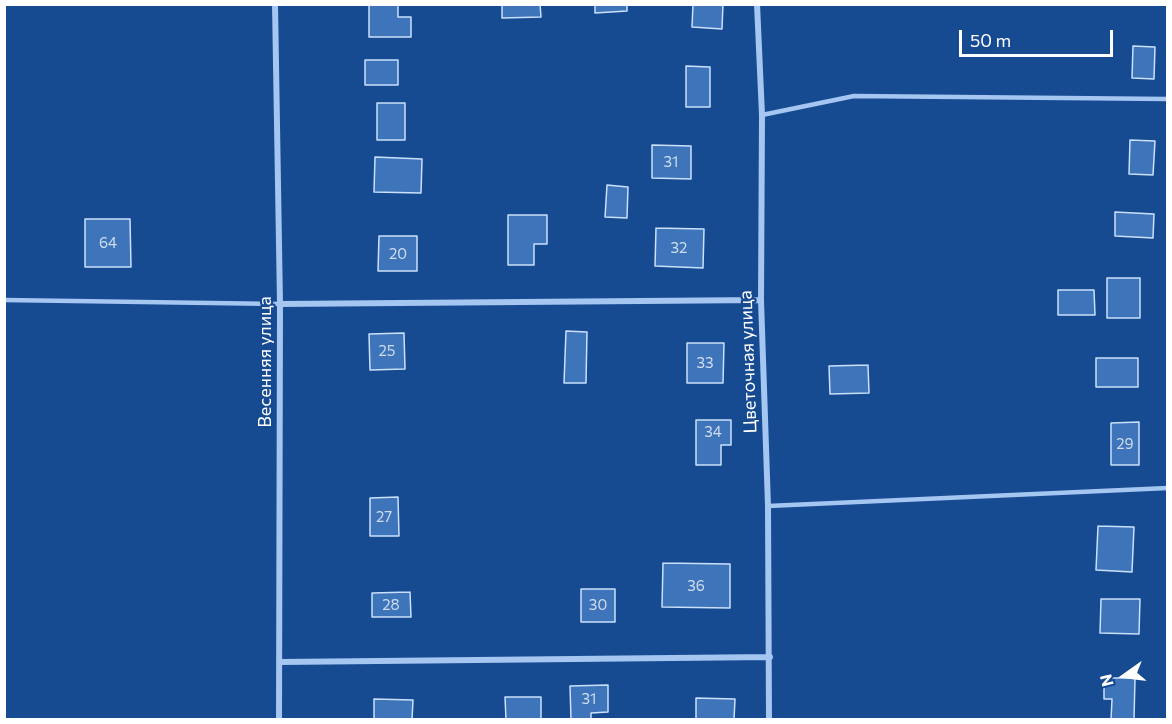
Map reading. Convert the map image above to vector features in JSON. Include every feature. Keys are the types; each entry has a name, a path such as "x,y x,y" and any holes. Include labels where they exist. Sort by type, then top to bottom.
{"street":[{"name":"Весенняя улица","path":"275,4 280,304 279,720"},
{"name":"Цветочная улица","path":"757,4 762,115 761,300 768,506 769,720"},
{"path":"280,304 761,300"},
{"path":"280,662 770,657"}],"lane":[{"path":"762,115 854,96 1167,99"},
{"path":"4,300 280,304"},
{"path":"768,506 1167,488"}],"building":[{"path":"369,4 398,4 398,17 411,17 411,37 369,37"},
{"path":"502,4 540,4 541,17 502,18"},
{"path":"595,4 627,4 627,11 595,13"},
{"path":"693,4 723,4 722,29 692,27"},
{"path":"1133,46 1155,47 1154,79 1132,78"},
{"path":"365,60 398,60 398,85 365,85"},
{"path":"686,66 710,67 710,107 686,107"},
{"path":"377,103 405,103 405,140 377,140"},
{"path":"1130,140 1155,141 1153,175 1129,174"},
{"path":"652,145 691,146 691,179 652,178"},
{"path":"375,157 422,159 421,193 374,192"},
{"path":"607,185 628,187 627,218 605,217"},
{"path":"1115,212 1154,214 1153,238 1115,236"},
{"path":"508,215 547,215 547,244 534,244 534,265 508,265"},
{"path":"85,219 130,219 131,267 85,267"},
{"path":"656,228 704,229 703,268 655,266"},
{"path":"379,236 417,236 417,271 378,271"},
{"path":"1107,278 1140,278 1140,318 1107,318"},
{"path":"1058,290 1094,290 1095,315 1058,315"},
{"path":"566,331 587,332 586,383 564,383"},
{"path":"404,333 405,369 370,370 369,334"},
{"path":"687,343 724,343 723,383 687,383"},
{"path":"1096,358 1138,358 1138,387 1096,387"},
{"path":"868,365 869,393 830,394 829,366"},
{"path":"696,420 731,420 731,445 721,445 721,465 696,465"},
{"path":"1139,422 1139,465 1111,465 1111,423"},
{"path":"398,497 399,536 370,536 370,498"},
{"path":"1098,526 1134,527 1132,572 1096,570"},
{"path":"663,563 730,564 730,608 662,607"},
{"path":"581,589 615,589 615,622 581,622"},
{"path":"410,592 411,617 372,617 372,593"},
{"path":"1101,599 1140,599 1139,634 1100,633"},
{"path":"1104,678 1135,678 1134,720 1111,720 1112,699 1104,699"},
{"path":"608,685 608,712 591,713 591,720 571,720 570,686"},
{"path":"505,697 541,697 541,720 506,720"},
{"path":"696,698 735,699 734,720 696,720"},
{"path":"374,699 413,700 412,720 374,720"}]}
